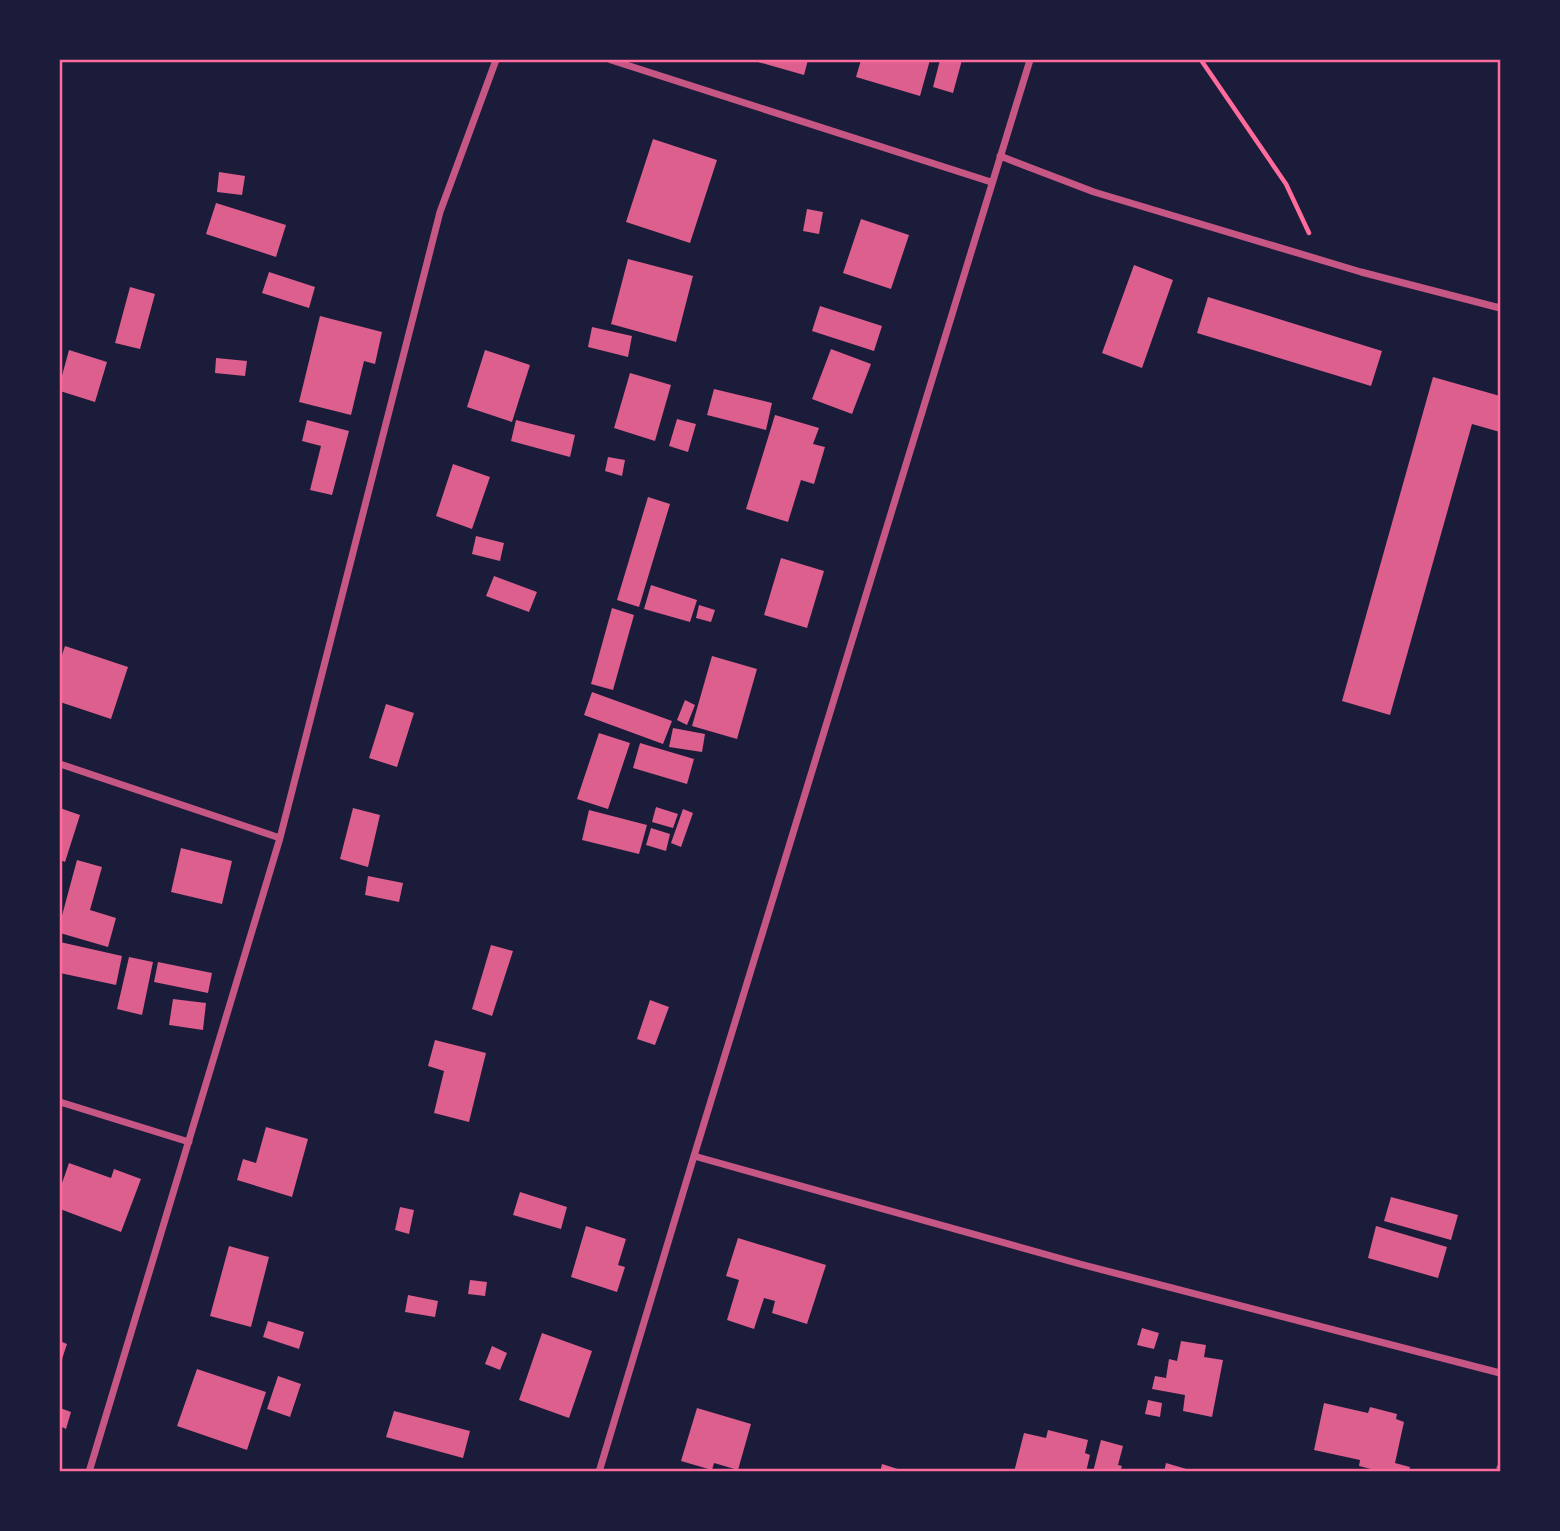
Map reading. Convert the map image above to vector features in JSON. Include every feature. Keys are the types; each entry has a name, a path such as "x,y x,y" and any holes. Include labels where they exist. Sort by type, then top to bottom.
{"street":[{"path":"89,1472 280,838 440,212 496,60"},
{"path":"611,60 991,182"},
{"path":"599,1472 1030,60"},
{"path":"1000,156 1094,192 1321,260 1500,308"},
{"path":"60,764 280,838"},
{"path":"60,1101 189,1142"},
{"path":"694,1156 1080,1264 1500,1373"}],"path":[{"path":"1201,60 1286,184 1321,260"}],"building":[{"path":"751,60 808,60 804,75"},
{"path":"861,60 930,60 920,96 856,77"},
{"path":"940,60 962,60 953,93 933,87"},
{"path":"653,139 717,160 690,243 626,222"},
{"path":"219,172 245,176 242,195 217,192"},
{"path":"216,203 286,225 276,257 206,234"},
{"path":"807,209 823,212 819,234 803,231"},
{"path":"861,219 909,235 891,289 843,273"},
{"path":"628,259 693,276 676,342 611,324"},
{"path":"1134,265 1173,280 1142,368 1102,353"},
{"path":"269,272 315,287 309,308 262,293"},
{"path":"130,287 155,294 140,349 115,343"},
{"path":"1208,297 1382,351 1371,386 1197,333"},
{"path":"820,306 882,326 874,351 812,331"},
{"path":"320,316 382,332 375,364 364,361 351,415 299,402"},
{"path":"592,327 632,336 628,357 588,347"},
{"path":"831,349 871,364 852,414 812,399"},
{"path":"69,350 107,362 95,402 60,391"},
{"path":"485,350 530,365 512,422 467,407"},
{"path":"216,358 247,361 245,376 215,373"},
{"path":"630,373 671,385 655,441 614,428"},
{"path":"1433,377 1500,396 1500,432 1472,424 1390,715 1342,701"},
{"path":"714,389 772,403 766,430 707,415"},
{"path":"775,415 819,428 813,444 825,447 814,484 801,480 788,522 746,509"},
{"path":"677,419 696,424 688,452 669,446"},
{"path":"307,420 349,431 332,495 310,490 321,446 302,441"},
{"path":"516,420 575,435 570,457 511,441"},
{"path":"608,457 625,460 622,476 605,471"},
{"path":"453,464 490,477 472,529 436,516"},
{"path":"648,497 670,504 639,607 617,600"},
{"path":"476,536 504,543 500,561 472,554"},
{"path":"781,558 824,571 807,628 764,615"},
{"path":"494,576 537,592 529,612 486,596"},
{"path":"651,585 697,600 690,622 644,609"},
{"path":"699,605 715,610 711,622 696,618"},
{"path":"612,608 634,615 613,690 591,684"},
{"path":"65,646 128,667 111,719 60,702 60,661"},
{"path":"712,656 757,669 737,739 692,726"},
{"path":"592,692 672,721 663,744 584,715"},
{"path":"685,700 695,705 687,725 677,720"},
{"path":"386,704 414,713 397,767 369,758"},
{"path":"673,728 705,734 702,752 669,747"},
{"path":"599,733 630,743 608,809 577,799"},
{"path":"640,743 694,759 687,784 633,768"},
{"path":"656,807 678,814 673,828 652,822"},
{"path":"60,808 80,815 65,862 60,860"},
{"path":"353,808 380,815 368,867 340,859"},
{"path":"683,809 693,813 681,847 671,843"},
{"path":"589,810 647,825 639,854 582,840"},
{"path":"651,828 670,834 666,851 646,845"},
{"path":"181,848 232,861 222,904 171,892"},
{"path":"77,860 102,867 90,910 116,918 108,947 60,933 60,923"},
{"path":"368,876 403,883 399,902 365,895"},
{"path":"60,942 122,956 116,985 60,973"},
{"path":"491,945 513,951 492,1016 472,1009"},
{"path":"129,957 153,962 142,1015 117,1009"},
{"path":"158,962 212,973 208,993 154,982"},
{"path":"173,999 206,1003 203,1030 169,1025"},
{"path":"650,1000 669,1007 655,1045 637,1039"},
{"path":"435,1040 486,1053 469,1122 434,1113 444,1071 428,1066"},
{"path":"266,1127 308,1139 292,1197 237,1180 243,1159 256,1163"},
{"path":"69,1163 111,1178 114,1169 141,1179 121,1232 60,1209 60,1189"},
{"path":"520,1192 567,1207 561,1229 513,1215"},
{"path":"1391,1197 1458,1215 1451,1240 1384,1221"},
{"path":"400,1207 414,1210 409,1234 395,1230"},
{"path":"586,1226 626,1239 618,1265 625,1267 617,1292 571,1277"},
{"path":"1376,1226 1447,1247 1438,1278 1368,1258"},
{"path":"738,1238 826,1265 807,1324 772,1313 775,1301 764,1298 754,1329 727,1320 739,1280 726,1276"},
{"path":"229,1246 269,1257 251,1327 210,1316"},
{"path":"470,1280 487,1282 485,1296 468,1294"},
{"path":"408,1295 438,1301 435,1317 405,1312"},
{"path":"268,1321 304,1332 299,1349 263,1337"},
{"path":"1142,1328 1159,1333 1154,1349 1137,1345"},
{"path":"542,1333 592,1351 569,1418 519,1400"},
{"path":"60,1341 67,1344 60,1365"},
{"path":"1181,1341 1206,1345 1204,1357 1223,1360 1212,1417 1183,1411 1185,1395 1152,1389 1155,1376 1166,1378 1169,1359 1177,1361"},
{"path":"492,1346 507,1353 500,1370 485,1364"},
{"path":"197,1369 266,1392 247,1450 177,1426"},
{"path":"278,1376 301,1384 290,1417 267,1409"},
{"path":"1148,1400 1162,1403 1160,1417 1145,1414"},
{"path":"1324,1403 1368,1413 1370,1407 1397,1414 1396,1419 1404,1422 1395,1463 1410,1467 1409,1472 1371,1472 1371,1469 1359,1466 1360,1460 1314,1450"},
{"path":"60,1408 71,1412 66,1429 60,1426"},
{"path":"697,1408 751,1424 738,1470 714,1463 712,1470 681,1461"},
{"path":"394,1411 470,1431 463,1458 386,1437"},
{"path":"1048,1430 1088,1440 1085,1453 1090,1455 1086,1472 1014,1472 1024,1433 1046,1438"},
{"path":"1101,1440 1123,1446 1118,1465 1122,1466 1120,1472 1093,1472"},
{"path":"1166,1463 1193,1471 1193,1472 1164,1472"},
{"path":"882,1464 904,1471 904,1472 880,1472"}]}
